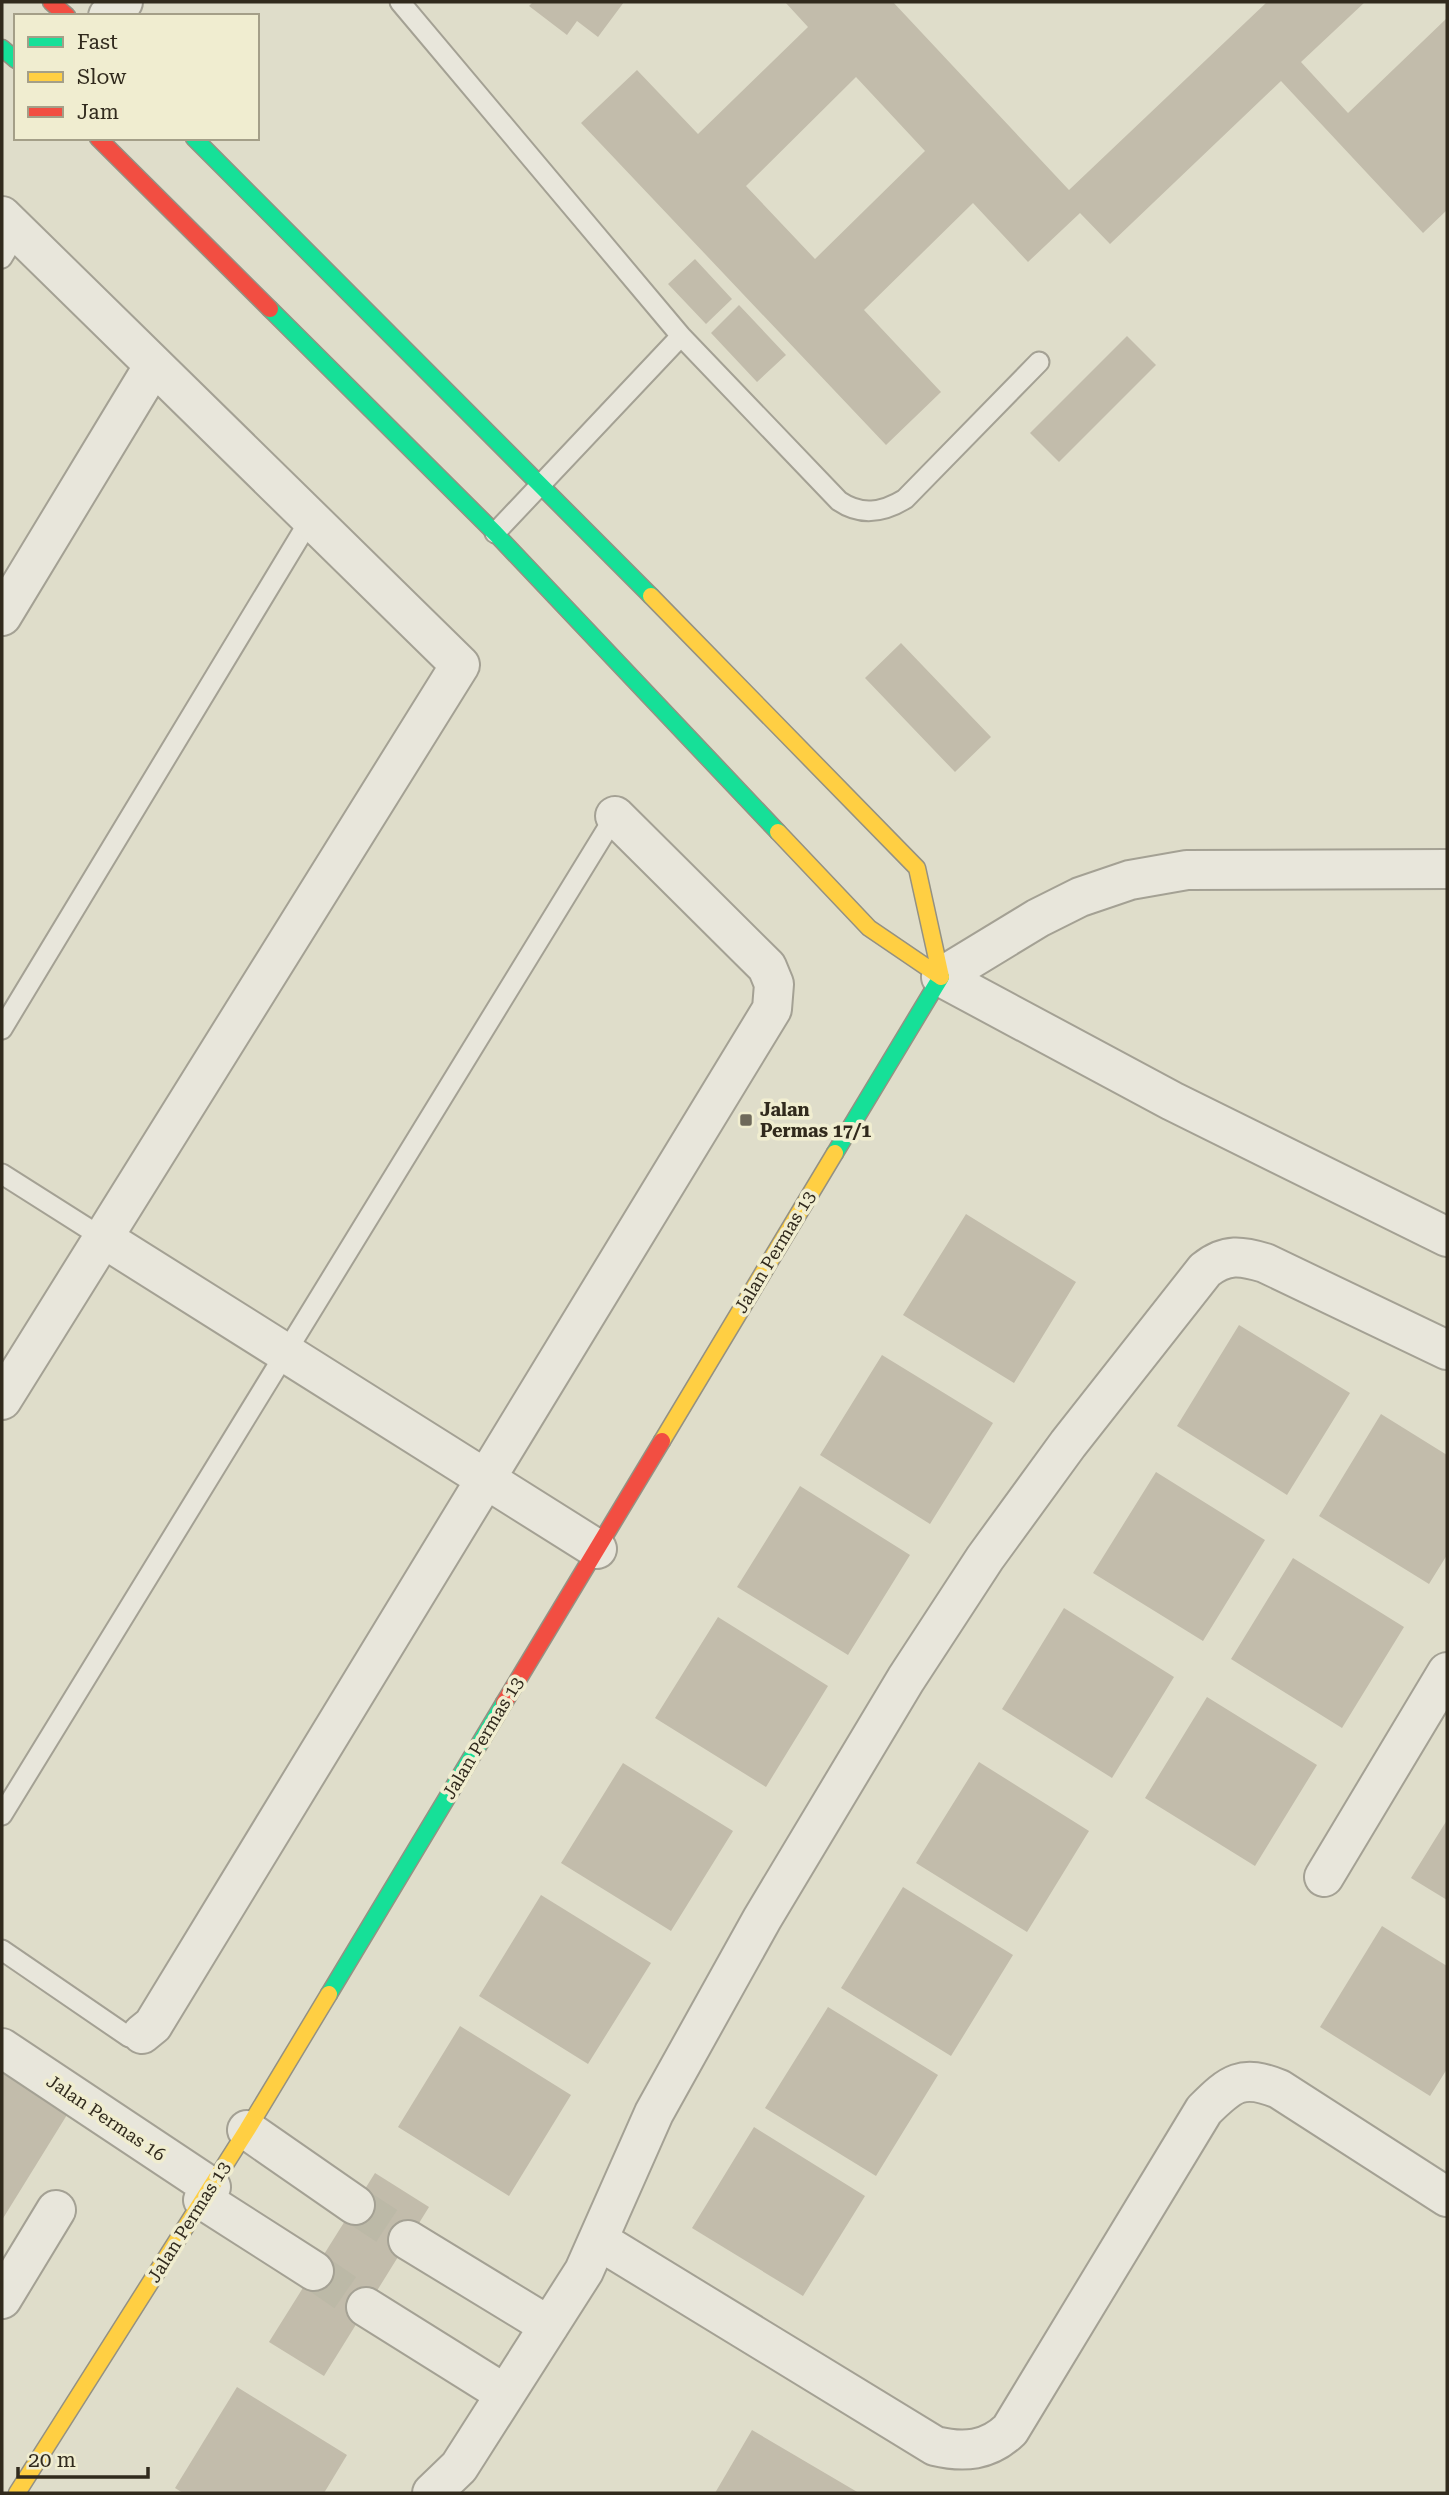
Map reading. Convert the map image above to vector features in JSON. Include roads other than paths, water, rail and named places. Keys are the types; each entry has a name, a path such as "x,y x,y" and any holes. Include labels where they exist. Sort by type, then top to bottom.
{"main road":[{"path":"51,2 65,14"},
{"path":"100,140 495,533 869,928 941,977"},
{"path":"196,140 918,868 941,977"},
{"name":"Jalan Permas 13","path":"17,2493 247,2130 941,977"}],"street":[{"path":"110,14 123,2"},
{"path":"2,1400 460,665 154,365 7,235"},
{"path":"2,615 154,365"},
{"path":"142,2034 153,2025 772,1009 774,984 767,967 615,816"},
{"path":"941,977 1038,918 1080,897 1130,880 1187,870 1447,869"},
{"path":"941,977 1172,1101 1447,1237"},
{"path":"103,1238 597,1549"},
{"path":"442,2490 584,2271 654,2113 762,1919 906,1679 985,1558 1068,1444 1205,1270 1218,1261 1233,1256 1265,1263 1447,1350"},
{"path":"1324,1877 1447,1672"},
{"name":"Jalan Permas 16","path":"2,2048 314,2271"},
{"path":"598,2240 935,2446 970,2451 992,2445 1017,2421 1204,2110 1231,2086 1250,2080 1279,2090 1447,2197"},
{"path":"247,2130 355,2205"},
{"path":"2,2299 57,2210"},
{"path":"408,2240 549,2326"},
{"path":"366,2307 505,2394"}],"lane":[{"path":"400,2 681,337 839,501 849,508 861,512 890,509 905,499 1039,362"},
{"path":"495,533 681,337"},
{"path":"2,1029 311,518"},
{"path":"2,1815 615,816"},
{"path":"2,1174 103,1238"},
{"path":"2,1950 129,2037 142,2034"}],"tunnel":[{"path":"355,2205 408,2240"},
{"path":"314,2271 366,2307"}],"place":[{"name":"Jalan Permas 17/1","path":"746,1120"}]}
